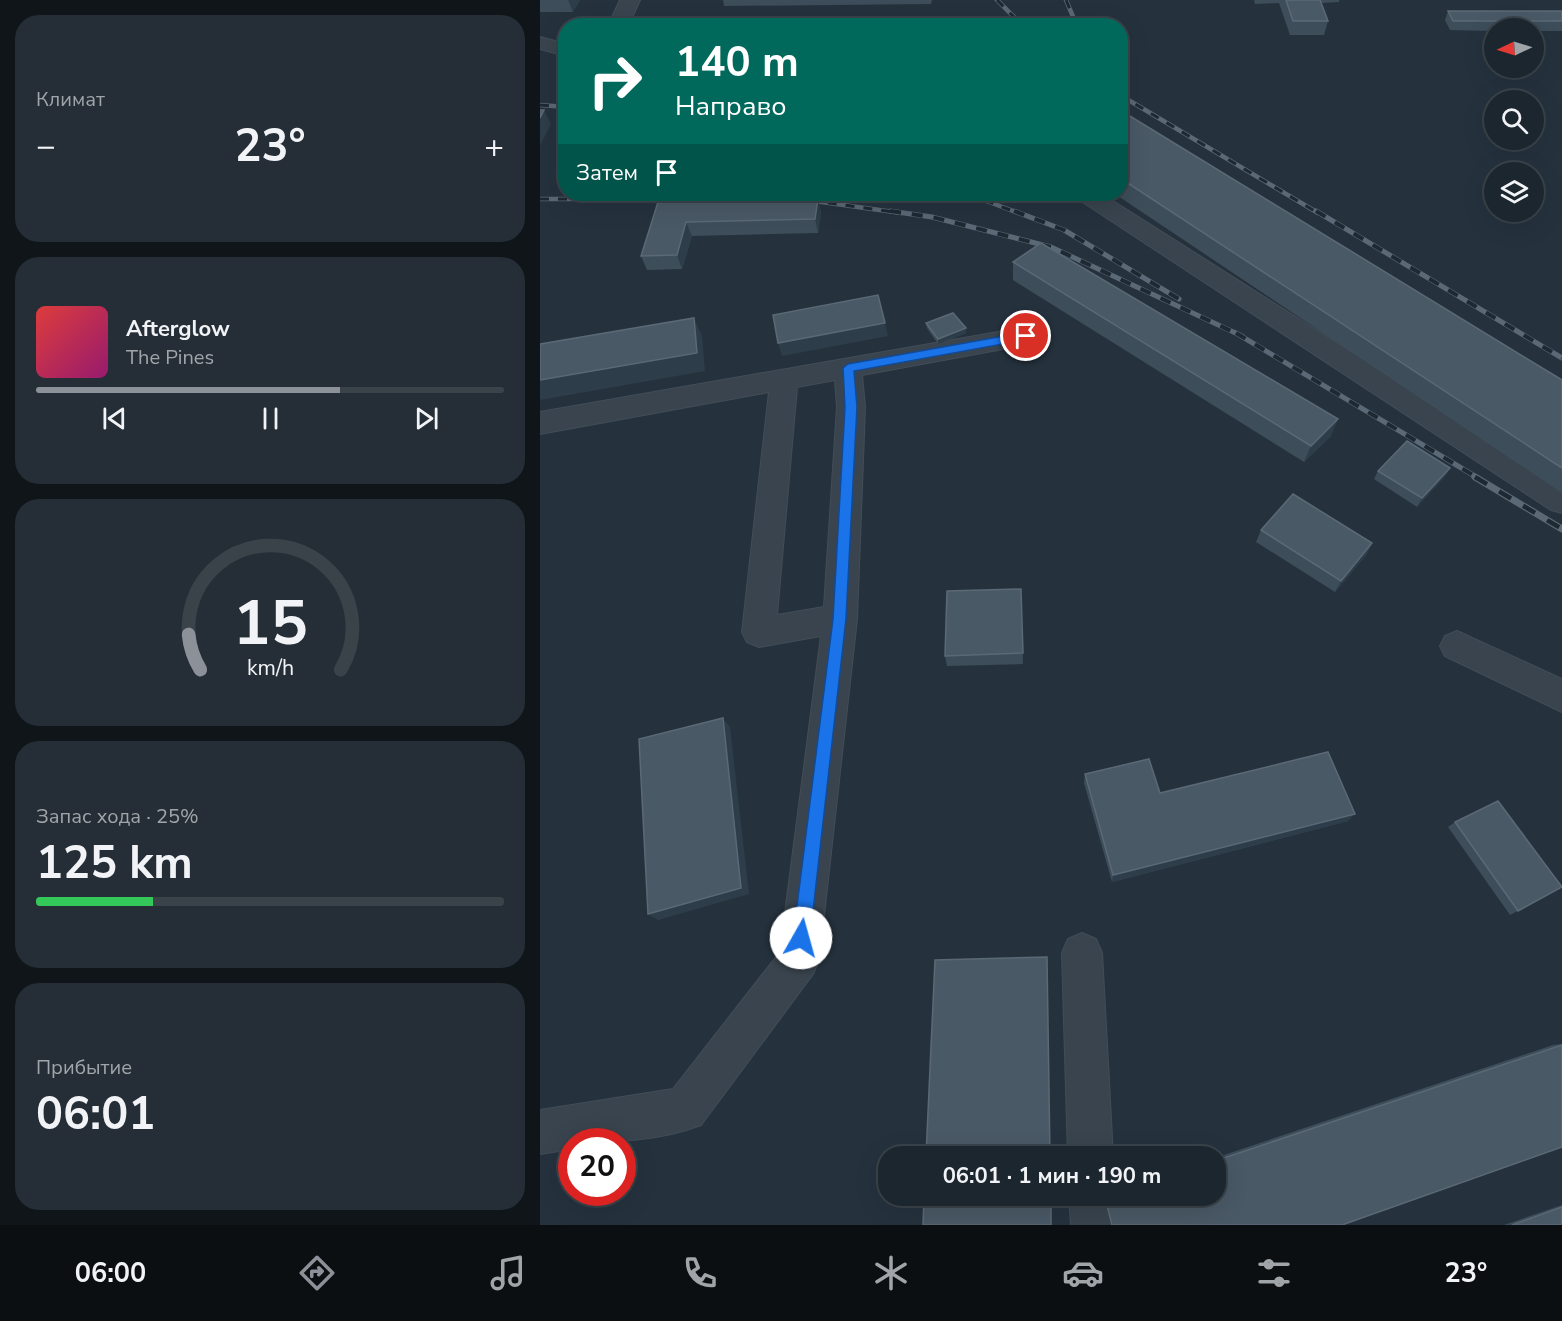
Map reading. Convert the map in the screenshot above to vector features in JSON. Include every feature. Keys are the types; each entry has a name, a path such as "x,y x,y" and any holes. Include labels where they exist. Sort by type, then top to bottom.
{"lane":[{"path":"622,18 630,0"},
{"path":"540,44 558,48"},
{"path":"1097,201 1562,501"},
{"path":"540,423 1026,336"},
{"path":"540,1132 685,1109 798,960 840,619 851,407 848,368"},
{"path":"784,380 759,632 840,619"},
{"path":"1457,646 1562,696"},
{"path":"1082,953 1091,1146"},
{"path":"1093,1206 1094,1225"}],"building":[{"path":"1286,0 1320,0 1328,21 1293,21"},
{"path":"1448,11 1562,11 1562,21 1544,21 1544,18 1484,18 1484,21 1453,21"},
{"path":"1128,115 1562,380 1562,468 1128,183"},
{"path":"818,201 815,219 686,222 677,255 641,256 658,202"},
{"path":"1041,243 1338,419 1311,446 1013,262"},
{"path":"878,295 885,323 778,343 773,315"},
{"path":"953,313 966,328 938,339 926,323"},
{"path":"694,318 697,353 540,380 540,344"},
{"path":"1407,441 1450,468 1422,498 1378,471"},
{"path":"1293,494 1372,543 1341,581 1261,530"},
{"path":"1021,589 1023,653 945,656 947,591"},
{"path":"723,718 741,888 648,914 639,739"},
{"path":"1328,752 1355,814 1113,875 1085,774 1149,759 1160,793"},
{"path":"1498,801 1562,887 1518,911 1455,822"},
{"path":"1047,957 1050,1146 926,1146 935,960"},
{"path":"1562,1045 1562,1147 1342,1225 1112,1225 1107,1206 1226,1206 1226,1157"},
{"path":"924,1206 1051,1206 1051,1225 923,1225"},
{"path":"1562,1207 1562,1225 1512,1225"}],"railway":[{"path":"997,0 1015,18"},
{"path":"1066,0 1074,18"},
{"path":"1128,100 1318,213"},
{"path":"540,105 558,106"},
{"path":"540,199 558,199"},
{"path":"814,201 901,213"},
{"path":"986,201 1018,213"},
{"path":"890,211 932,217 1051,247 1238,334"},
{"path":"1014,211 1064,230 1179,299"},
{"path":"1316,211 1562,358"},
{"path":"1238,334 1242,336"},
{"path":"1238,334 1478,478"},
{"path":"1475,477 1562,529"}],"route":[{"path":"801,938 840,619 851,407 848,368 1026,336"}]}
